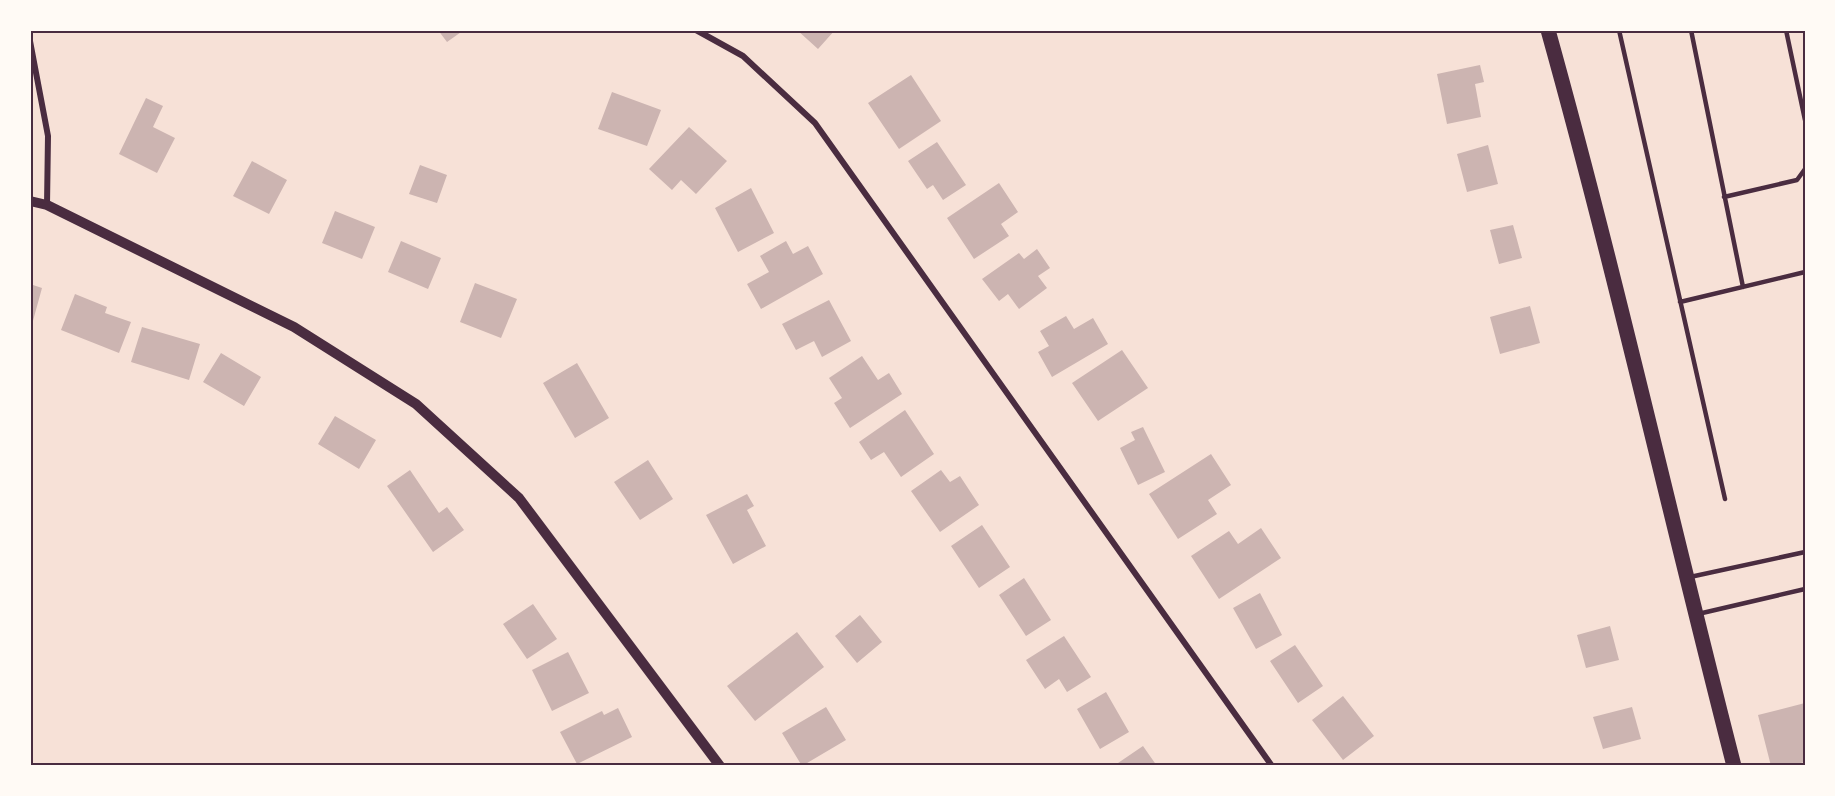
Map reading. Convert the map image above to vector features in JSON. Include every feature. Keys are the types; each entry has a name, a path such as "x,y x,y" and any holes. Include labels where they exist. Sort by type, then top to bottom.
{"main road":[{"path":"1548,30 1619,296 1695,615 1734,766"}],"street":[{"path":"696,30 744,56 815,123 1272,766"},
{"path":"30,41 48,135 47,205"},
{"path":"30,201 47,205 294,327 416,404 519,498 720,766"}],"lane":[{"path":"1619,30 1725,499"},
{"path":"1691,30 1743,287"},
{"path":"1786,30 1805,120"},
{"path":"1724,197 1797,180 1805,170"},
{"path":"1680,302 1805,272"},
{"path":"1686,578 1805,552"},
{"path":"1695,615 1805,588"}],"building":[{"path":"438,30 464,30 447,42"},
{"path":"797,30 835,30 818,49"},
{"path":"1480,65 1484,82 1475,84 1481,117 1447,124 1437,74"},
{"path":"911,75 941,121 899,149 868,103"},
{"path":"612,92 661,110 647,146 598,129"},
{"path":"146,98 163,106 153,127 175,138 157,173 119,154"},
{"path":"689,127 727,161 696,194 681,180 672,190 649,169"},
{"path":"937,142 966,185 943,200 933,185 927,189 908,161"},
{"path":"1488,145 1498,184 1467,192 1457,154"},
{"path":"252,161 287,180 269,214 233,196"},
{"path":"420,165 447,175 437,203 409,194"},
{"path":"999,183 1018,212 1001,224 1009,236 974,259 947,218"},
{"path":"751,188 774,233 738,252 715,208"},
{"path":"335,211 375,227 362,259 322,243"},
{"path":"1513,225 1522,258 1499,264 1490,230"},
{"path":"401,241 441,258 428,289 388,272"},
{"path":"786,241 793,254 808,246 823,274 761,309 747,284 769,272 760,256"},
{"path":"1037,249 1050,268 1038,276 1047,288 1019,309 1008,294 999,301 982,279 1019,253 1024,259"},
{"path":"475,283 517,299 501,338 460,322"},
{"path":"30,284 42,288 31,328 30,328"},
{"path":"75,294 107,307 105,313 131,322 119,353 61,330"},
{"path":"829,300 851,341 822,357 814,341 796,350 782,324"},
{"path":"1530,306 1540,343 1500,354 1490,317"},
{"path":"1066,316 1074,329 1093,318 1108,344 1052,377 1038,352 1049,346 1040,331"},
{"path":"142,327 200,344 189,380 131,362"},
{"path":"1122,350 1148,388 1098,421 1072,383"},
{"path":"221,353 261,377 244,406 203,382"},
{"path":"862,356 878,380 889,373 902,394 850,428 834,403 842,398 829,378"},
{"path":"577,363 609,418 575,438 543,383"},
{"path":"905,410 934,454 901,477 884,452 871,460 859,442"},
{"path":"335,416 376,440 359,469 318,444"},
{"path":"1143,427 1165,472 1138,485 1120,448 1135,440 1131,432"},
{"path":"1211,454 1231,485 1208,500 1217,514 1178,539 1149,494"},
{"path":"648,460 673,499 640,520 614,482"},
{"path":"410,470 439,513 447,507 464,530 433,552 387,486"},
{"path":"941,470 950,482 960,476 979,505 940,532 911,491"},
{"path":"747,494 754,506 747,510 766,546 733,564 706,515"},
{"path":"982,525 1010,567 979,588 951,546"},
{"path":"1261,528 1281,558 1219,599 1191,556 1229,531 1238,544"},
{"path":"1024,578 1051,620 1026,636 999,595"},
{"path":"1260,593 1282,635 1256,649 1233,608"},
{"path":"533,604 557,639 527,659 503,624"},
{"path":"860,615 882,642 857,663 835,636"},
{"path":"1610,626 1619,660 1586,668 1577,635"},
{"path":"797,632 824,667 755,721 727,686"},
{"path":"1064,636 1091,677 1067,692 1059,679 1045,689 1026,660"},
{"path":"1295,645 1323,686 1298,703 1270,661"},
{"path":"568,652 589,693 552,711 532,670"},
{"path":"1106,692 1129,732 1100,749 1077,709"},
{"path":"1343,696 1374,736 1343,760 1312,720"},
{"path":"1805,703 1805,762 1788,766 1771,766 1758,715"},
{"path":"826,707 846,740 802,766 782,733"},
{"path":"1632,707 1641,739 1603,749 1593,717"},
{"path":"618,708 632,737 577,764 560,732 602,711 604,715"},
{"path":"1143,746 1157,766 1120,766 1118,763"}]}
